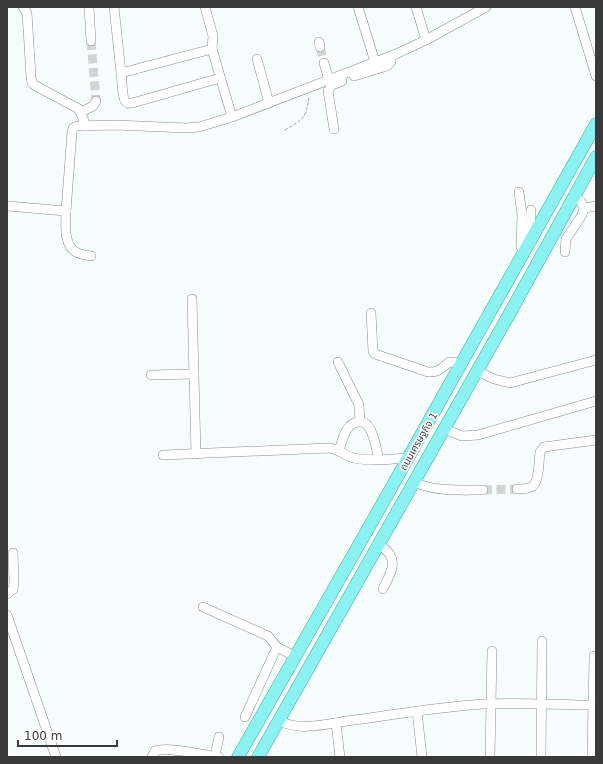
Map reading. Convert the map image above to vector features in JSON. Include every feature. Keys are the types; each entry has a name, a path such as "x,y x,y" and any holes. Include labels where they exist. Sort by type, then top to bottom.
{"main road":[{"name":"ถนนเศรษฐกิจ 1","path":"238,757 296,657 596,124"},
{"name":"ถนนเศรษฐกิจ 1","path":"258,757 506,320 596,157"},
{"path":"491,312 506,320"}],"street":[{"path":"23,7 27,13 31,76 33,84 63,102 74,106 81,112 86,126"},
{"path":"89,7 91,41"},
{"path":"114,7 124,101 127,103 136,102 220,78"},
{"path":"205,7 213,36 212,50 232,117"},
{"path":"358,7 375,62"},
{"path":"416,7 426,40"},
{"path":"91,256 74,251 68,240 66,230 66,211 73,128 77,126 116,125 186,128 199,127 232,117 391,56 426,40 474,10 486,7"},
{"path":"576,7 596,76"},
{"path":"122,73 212,50"},
{"path":"334,129 328,91 329,88 347,78 388,66 391,62 391,56"},
{"path":"257,59 269,103"},
{"path":"324,63 329,80"},
{"path":"81,112 93,106 96,101"},
{"path":"519,192 522,215 521,247 524,253"},
{"path":"565,252 566,239 582,215 584,208 581,202 574,196"},
{"path":"7,206 66,211"},
{"path":"584,208 596,206"},
{"path":"531,210 530,232 532,238"},
{"path":"192,299 196,454"},
{"path":"371,313 373,351 375,354 434,373 439,371 449,362 462,363"},
{"path":"477,371 494,379 510,382 596,360"},
{"path":"338,362 359,405 360,421"},
{"path":"152,375 194,374"},
{"path":"444,429 462,436 478,436 596,401"},
{"path":"339,451 344,435 350,426 360,421 366,424 370,429 379,459"},
{"path":"517,489 534,486 537,481 540,452 544,447 596,440"},
{"path":"163,455 333,448 345,455 362,460 408,458"},
{"path":"414,482 426,487 442,490 483,490"},
{"path":"379,544 390,555 393,562 392,569 383,589"},
{"path":"7,594 13,589 14,584 13,553"},
{"path":"203,607 268,636 277,647 296,657"},
{"path":"7,615 56,757"},
{"path":"541,757 542,640"},
{"path":"245,717 277,647"},
{"path":"490,757 492,650"},
{"path":"592,757 594,656"},
{"path":"279,720 288,725 313,726 417,711 490,704 594,705"},
{"path":"417,711 422,757"},
{"path":"336,723 340,757"},
{"path":"215,756 220,737"},
{"path":"152,757 155,751 159,750 218,757"}],"path":[{"path":"285,130 299,122 305,116 308,106 310,87"}],"tunnel":[{"path":"91,41 96,101"},
{"path":"320,47 324,63"},
{"path":"483,490 517,489"}]}
